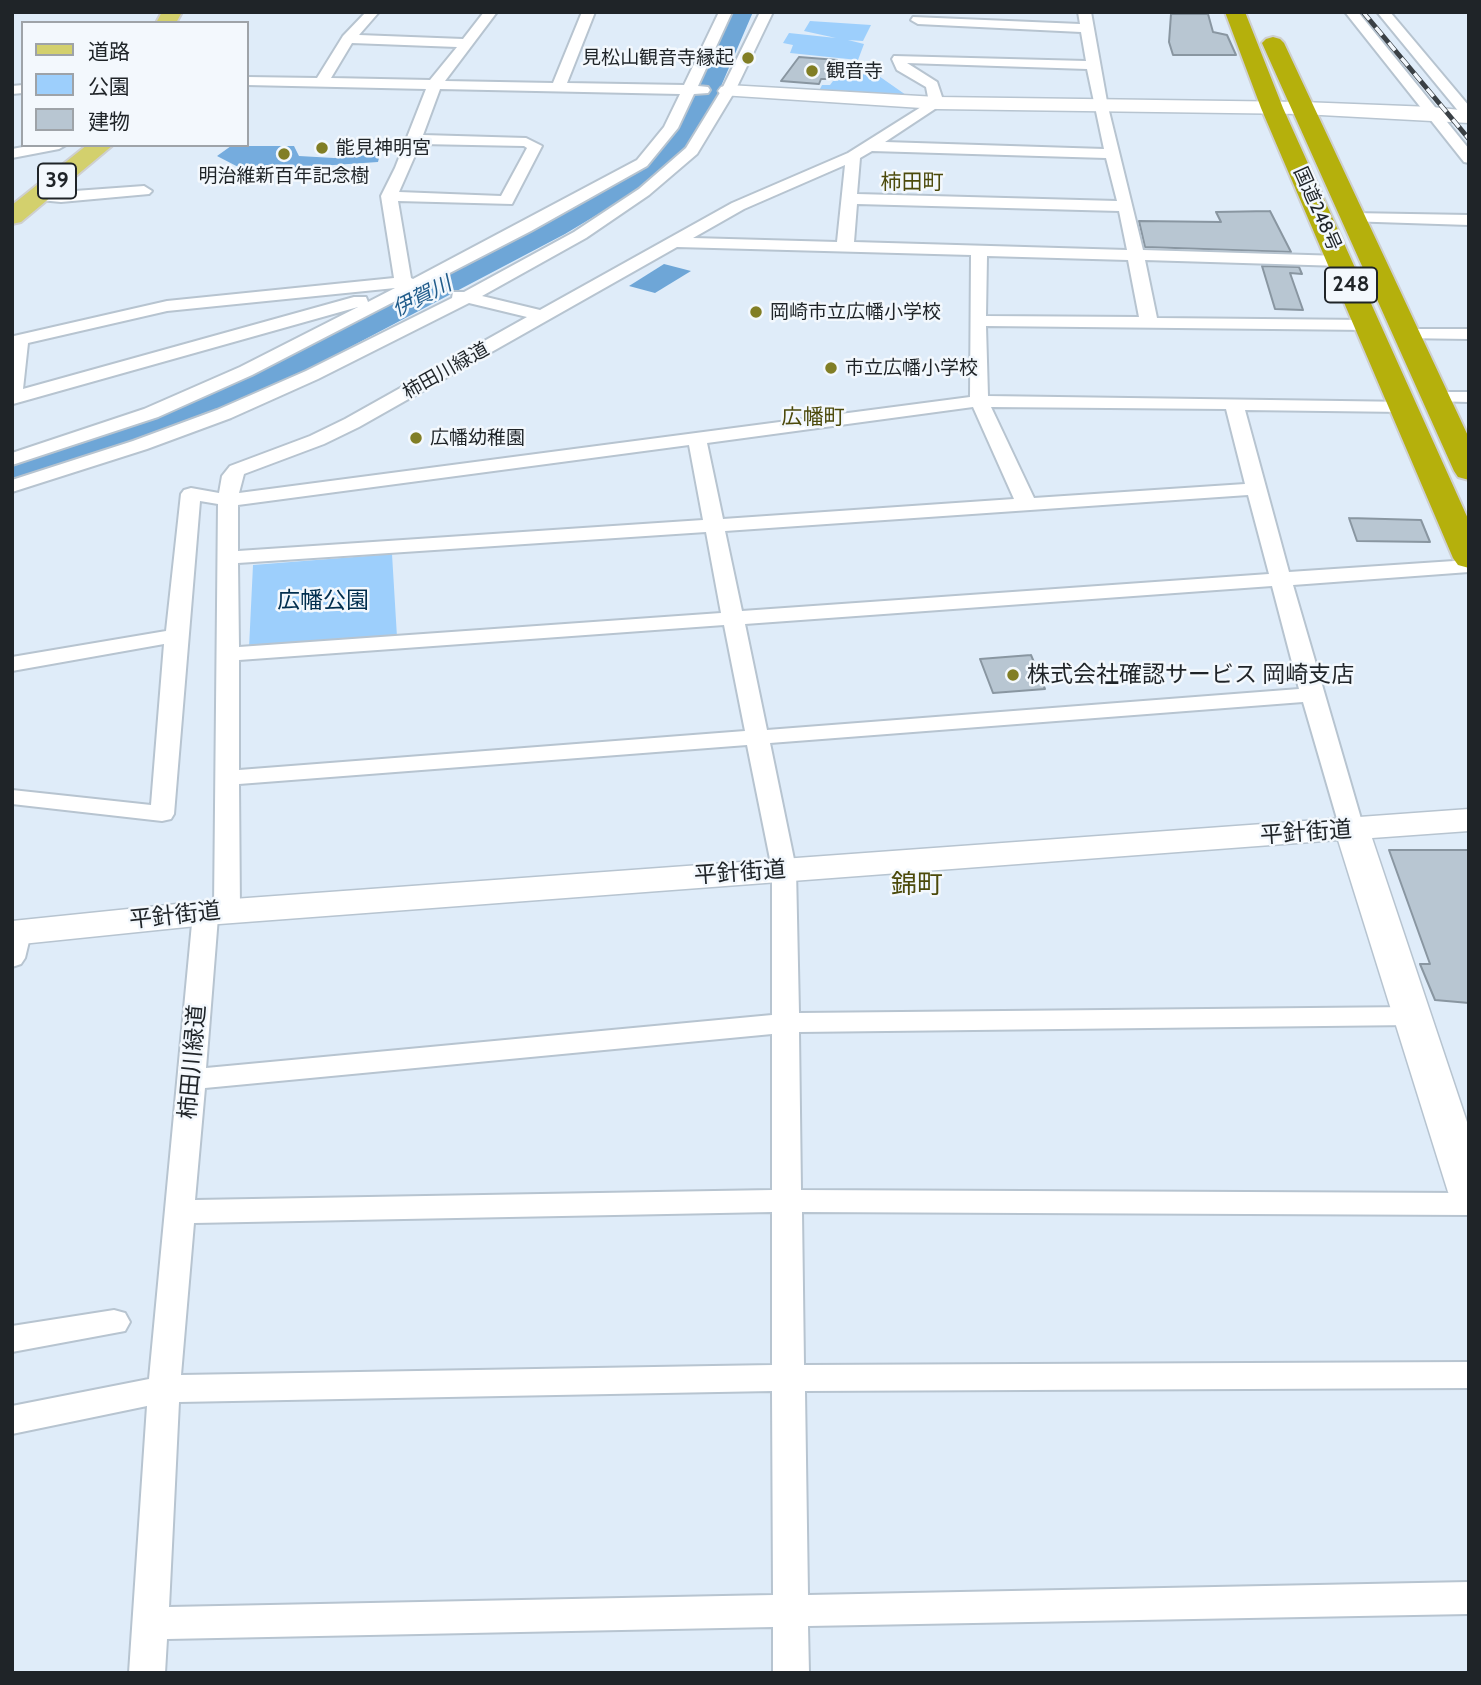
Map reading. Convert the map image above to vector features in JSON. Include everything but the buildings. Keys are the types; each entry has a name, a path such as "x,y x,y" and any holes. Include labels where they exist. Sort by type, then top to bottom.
{"highway":[{"name":"国道248号","path":"1236,12 1272,108 1469,558"},
{"name":"国道248号","path":"1265,24 1469,471"}],"main road":[{"name":"39","path":"12,217 100,147"}],"street":[{"path":"321,83 348,39 373,12"},
{"path":"409,285 389,196 434,85 491,12"},
{"path":"558,85 589,12"},
{"path":"12,459 150,413 246,371 642,163 671,128 726,12"},
{"path":"12,486 140,445 224,414 312,375 466,298 580,235 644,192 692,151 728,91 767,12"},
{"path":"1084,12 1101,107 1126,206 1149,322"},
{"path":"1351,12 1469,159"},
{"path":"1383,12 1469,116"},
{"path":"919,21 1087,28"},
{"path":"348,39 465,43"},
{"path":"937,103 932,85 902,67 902,54 1093,65"},
{"path":"248,81 558,85 689,89 937,103 1302,108 1469,116"},
{"name":"柿田川緑道","path":"164,1390 191,1079 216,912 227,778 228,500 232,476 237,470 258,460 317,440 352,423 738,206 853,156 937,103"},
{"path":"414,139 526,142 535,146 506,201"},
{"path":"869,146 1113,154"},
{"path":"12,154 49,147"},
{"path":"845,247 853,156"},
{"path":"40,195 61,197 144,191"},
{"path":"389,196 506,201 553,212"},
{"path":"851,199 1126,206"},
{"path":"1352,218 1469,220"},
{"path":"676,242 1341,261"},
{"path":"979,251 976,321 979,401 1027,505"},
{"path":"409,285 13,398 20,340 167,306 409,285 543,316"},
{"path":"976,321 1368,325"},
{"path":"1406,334 1469,334"},
{"path":"1435,397 1469,397"},
{"path":"12,797 162,814 176,636 191,494 228,500 979,401 1404,406"},
{"path":"1234,405 1312,695 1352,829 1469,1192"},
{"path":"697,439 784,869 791,1673"},
{"path":"228,558 1256,489"},
{"path":"227,654 1280,577 1469,566"},
{"path":"12,664 176,636"},
{"path":"227,778 1312,695"},
{"name":"平針街道","path":"14,941 216,912 1469,820"},
{"path":"191,1079 785,1023 1412,1016"},
{"path":"179,1212 787,1201 1469,1205"},
{"path":"12,1339 114,1322"},
{"path":"12,1420 164,1390 788,1378 1469,1375"},
{"path":"147,1673 164,1390"},
{"path":"150,1623 1469,1598"}],"green space":[{"path":"810,21 871,25 863,41 848,40 864,44 858,60 790,53 793,45 783,43 789,33 836,38 804,31"},
{"path":"842,65 866,67 906,95 818,93 822,85 838,81 843,74 839,73"},
{"name":"広幡公園","path":"392,554 397,637 249,648 253,565"}],"shaded area":[{"path":"248,146 294,146 299,156 334,158 380,154 378,162 246,171 217,156 230,147"},
{"path":"664,264 691,271 655,293 629,286"}],"waterway":[{"name":"伊賀川","path":"12,470 129,433 269,377 555,228 640,177 671,153 690,128 742,12"}],"railway":[{"path":"1363,12 1469,139"}],"place":[{"name":"見松山観音寺縁起","path":"748,58"},
{"name":"観音寺","path":"812,71"},
{"name":"能見神明宮","path":"322,148"},
{"name":"明治維新百年記念樹","path":"284,154"},
{"name":"岡崎市立広幡小学校","path":"756,312"},
{"name":"市立広幡小学校","path":"831,368"},
{"name":"広幡幼稚園","path":"416,438"},
{"name":"株式会社確認サービス 岡崎支店","path":"1013,675"}],"district":[{"name":"柿田町","path":"912,183"},
{"name":"広幡町","path":"813,418"},
{"name":"錦町","path":"917,885"}]}
